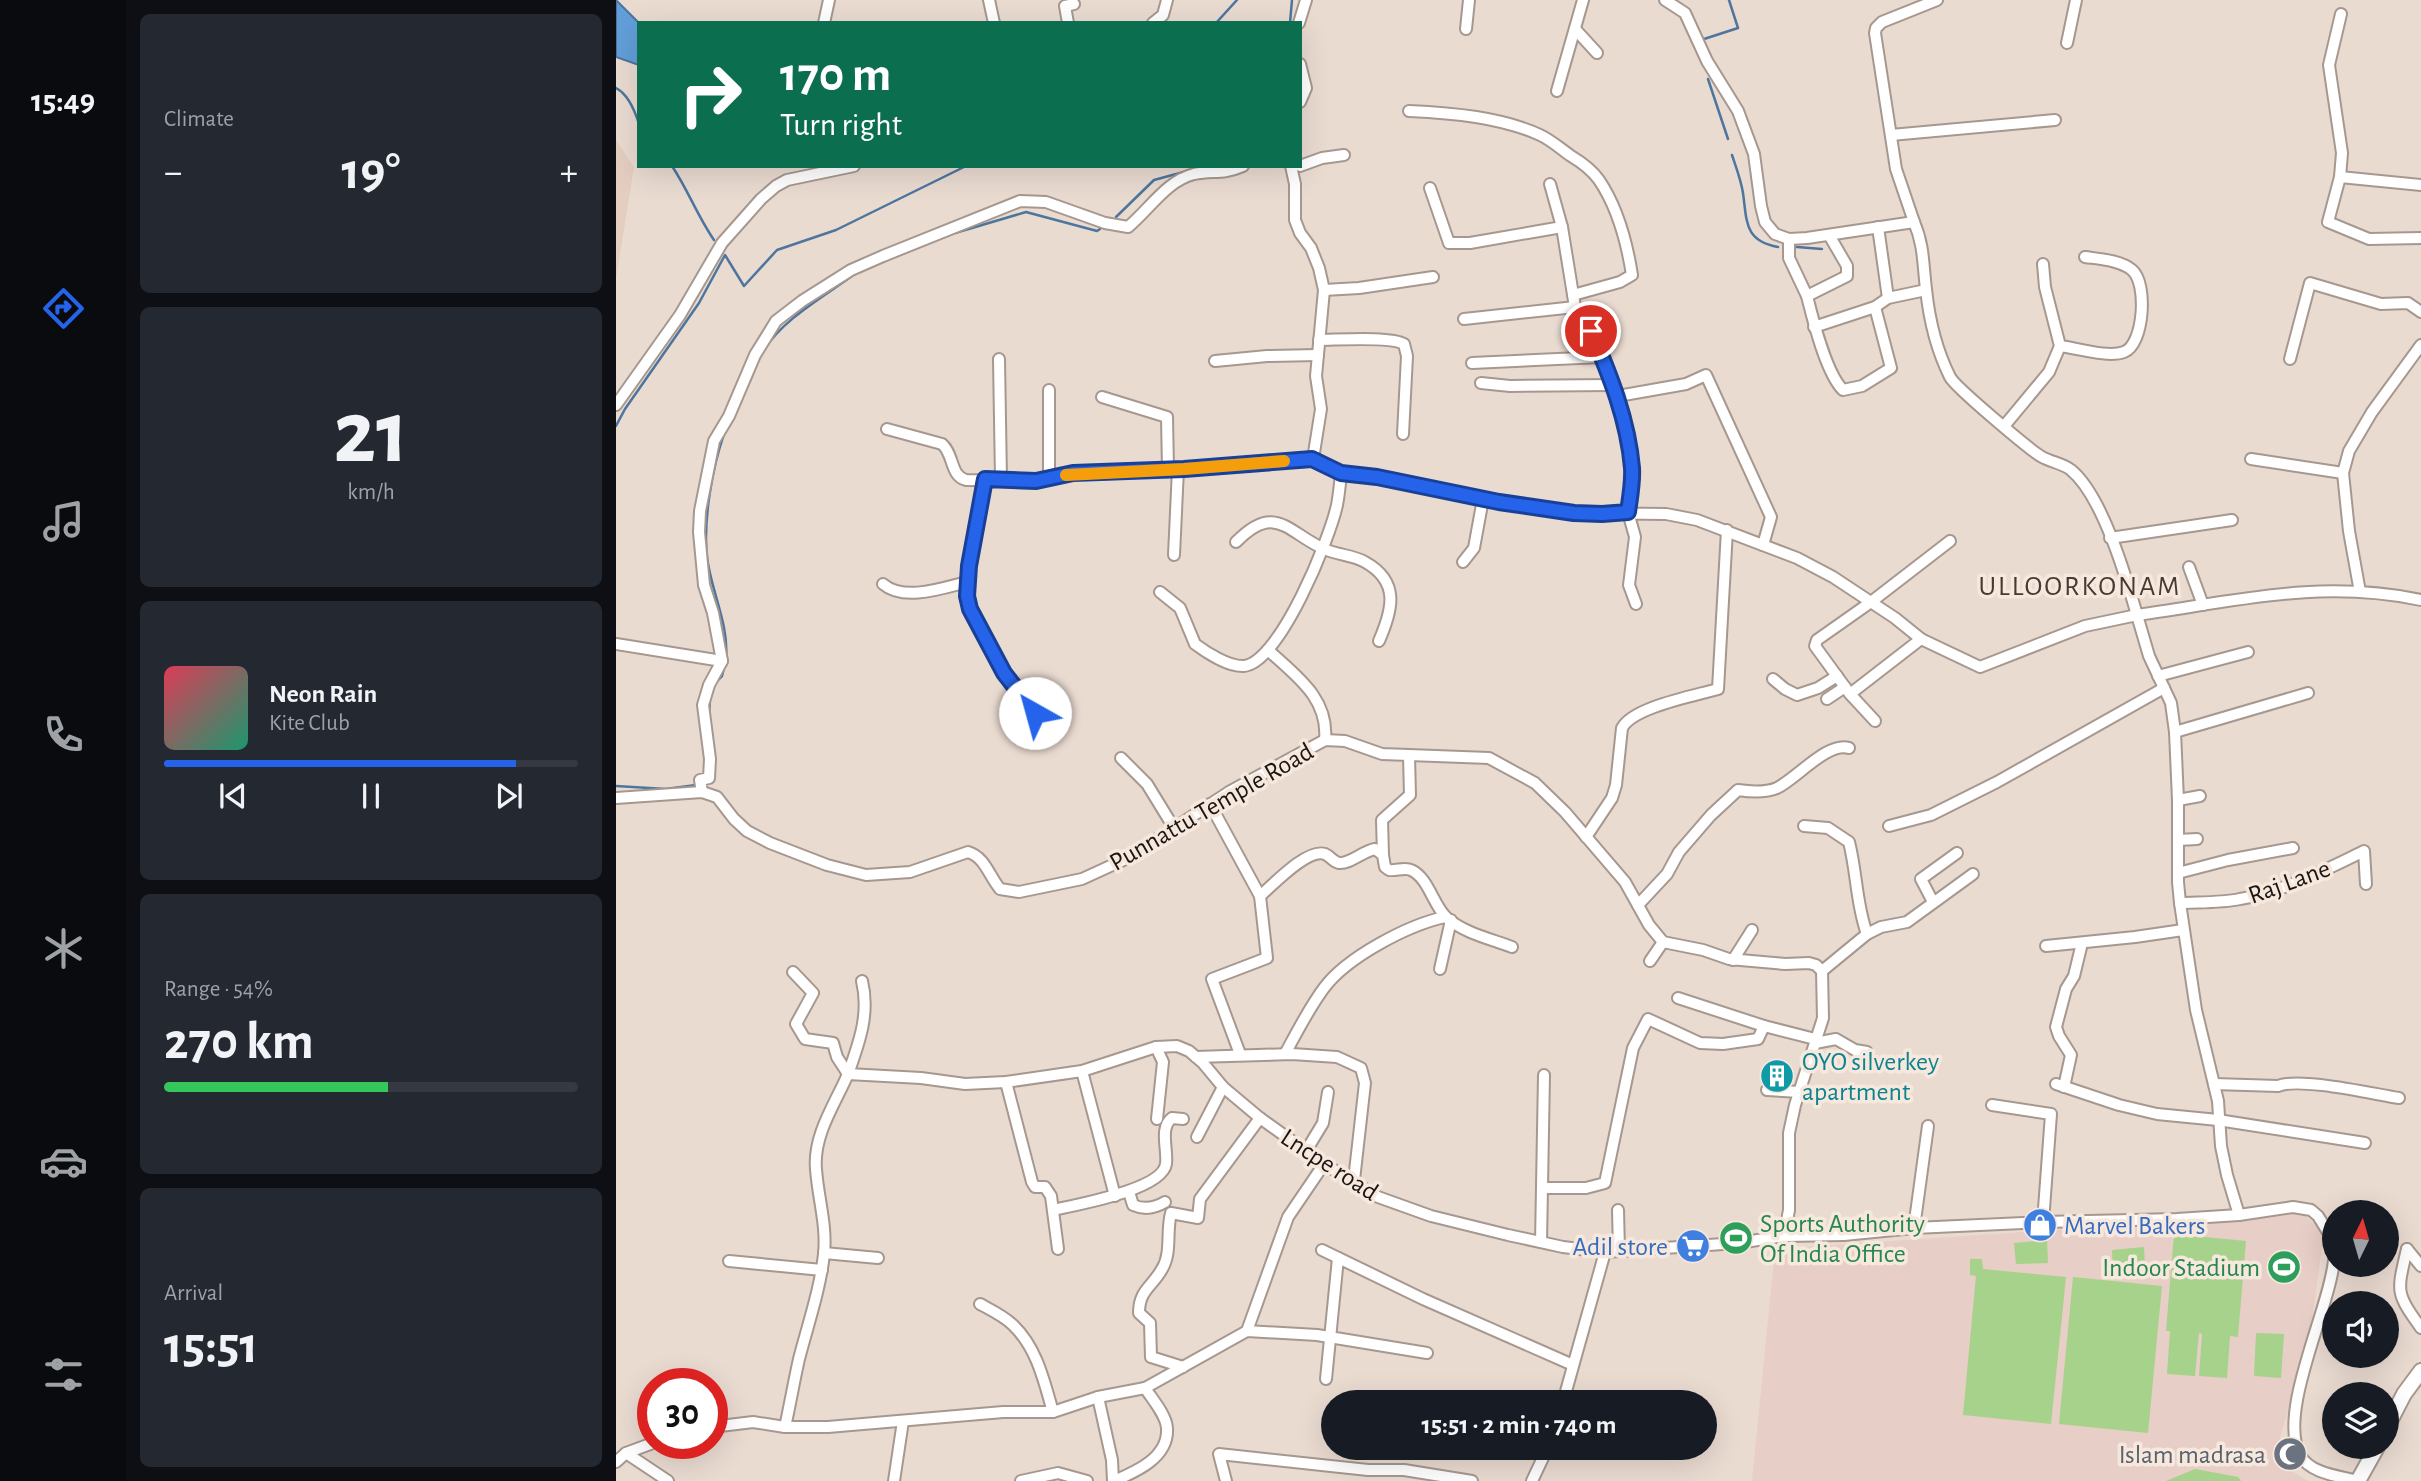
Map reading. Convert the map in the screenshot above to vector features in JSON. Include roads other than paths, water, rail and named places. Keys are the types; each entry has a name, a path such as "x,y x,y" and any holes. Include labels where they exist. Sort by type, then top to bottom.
{"main road":[{"path":"2399,1404 2421,1371"},
{"path":"2358,1481 2370,1459"}],"street":[{"path":"824,21 829,0"},
{"path":"989,0 993,21"},
{"path":"1167,0 1167,19"},
{"path":"1299,21 1306,0"},
{"path":"1466,29 1469,0"},
{"path":"1557,91 1583,0"},
{"path":"1665,0 1685,13 1707,61 1738,111 1754,155 1760,206 1765,222 1775,234 1789,239 1914,222"},
{"path":"1937,0 1882,22 1876,27 1875,33 1896,169 1921,238 1932,324 1951,379 2041,456 2071,469 2086,488 2099,510 2149,656 2171,703 2175,732 2178,873 2183,930 2196,1010 2214,1084 2227,1175 2239,1215"},
{"path":"2067,43 2076,0"},
{"path":"1068,21 1065,6 1074,4"},
{"path":"2342,14 2329,65 2342,153 2340,177 2328,222 2369,239 2421,238"},
{"path":"1575,29 1597,53"},
{"path":"1302,72 1306,88 1302,97"},
{"path":"1409,111 1503,123 1541,136 1583,164 1598,178 1627,242 1632,275 1620,282 1574,301 1464,319"},
{"path":"1891,135 2055,120"},
{"path":"1302,165 1322,158 1344,155"},
{"path":"616,405 680,315 722,243 761,199 787,180 844,168"},
{"path":"616,798 690,792 701,788 709,778 710,759 703,705 709,685 722,661 713,613 704,585 699,532 700,511 714,442 729,416 755,355 776,321 851,270 1020,201 1046,202 1105,223 1128,227 1170,186 1193,174 1228,173 1239,168"},
{"path":"1296,168 1295,220 1315,258 1324,290 1317,376 1321,409 1312,459"},
{"path":"2340,177 2421,185"},
{"path":"1550,184 1562,227 1574,301 1618,396 1632,470 1628,512 1635,537 1629,585 1636,604"},
{"path":"1430,188 1449,243 1470,243 1562,227"},
{"path":"1878,227 1888,298"},
{"path":"1807,296 1847,276 1847,266 1829,235"},
{"path":"1789,239 1789,258 1807,296 1814,327 1843,390 1862,386 1891,368 1875,307"},
{"path":"2060,346 2113,354 2126,352 2136,343 2141,315 2139,281 2132,270 2113,262 2085,257"},
{"path":"2005,425 2049,372 2060,346 2045,287 2043,264"},
{"path":"1324,290 1359,288 1433,277"},
{"path":"2290,359 2310,283 2381,304 2408,303 2421,312"},
{"path":"1814,327 1875,307 1888,298 1926,290"},
{"path":"1319,340 1398,340 1404,344 1407,356 1403,434"},
{"path":"2360,592 2343,473 2349,451 2372,412 2421,345"},
{"path":"1215,361 1318,355"},
{"path":"1472,363 1602,357"},
{"path":"999,359 1001,480"},
{"path":"1618,396 1686,384 1706,375 1770,517 1763,545"},
{"path":"1481,383 1510,386 1613,385"},
{"path":"1049,390 1049,478"},
{"path":"1102,397 1167,417 1173,470 1174,555"},
{"path":"887,429 942,444 948,449 960,478 1036,481 1073,473 1173,470 1312,459 1341,473 1377,477 1483,499 1574,513 1666,514 1697,520 1797,558 1871,603 1921,639 1980,667 2085,626 2137,615 2281,593 2360,592 2421,600"},
{"path":"2251,459 2343,473"},
{"path":"1160,592 1180,608 1192,638 1200,648 1233,664 1245,666 1254,662 1268,650 1314,573 1337,506 1341,473"},
{"path":"985,479 967,582 967,596 970,609 1004,673 1035,713"},
{"path":"1463,562 1474,548 1483,499"},
{"path":"2110,538 2232,520"},
{"path":"1236,542 1249,528 1272,522 1291,527 1324,549 1365,561 1381,574 1390,589 1389,617 1378,641"},
{"path":"1586,837 1612,798 1625,722 1657,707 1718,689 1727,530"},
{"path":"1875,721 1848,691 1815,646 1817,640 1871,603 1950,541"},
{"path":"2189,567 2203,605"},
{"path":"883,584 889,590 911,592 967,582"},
{"path":"1827,699 1848,691 1921,639"},
{"path":"616,644 722,661"},
{"path":"1268,650 1315,695 1322,708 1326,726 1325,740"},
{"path":"2158,676 2248,652"},
{"path":"1773,679 1797,695 1818,688 1837,676"},
{"path":"1889,826 1931,815 1997,782 2164,688"},
{"path":"2175,732 2308,693"},
{"name":"Punnattu Temple Road","path":"701,788 717,797 747,831 827,865 866,875 910,872 968,852 976,854 984,862 995,883 1008,891 1029,890 1082,879 1130,857 1210,804 1325,740 1359,744 1382,754 1489,758 1535,783 1625,882 1657,937 1663,942"},
{"path":"1638,905 1667,874 1679,852 1711,815 1738,790 1753,792 1778,787 1827,752 1849,748"},
{"path":"1409,756 1410,795 1382,820 1385,867 1389,870 1414,871 1448,918 1475,933 1512,947"},
{"path":"1121,758 1147,784 1174,828"},
{"path":"2178,800 2200,796"},
{"path":"1210,804 1260,896 1267,958 1212,979 1240,1054"},
{"path":"1804,825 1828,828 1849,842 1856,868 1858,905 1867,934"},
{"path":"2178,840 2197,839"},
{"path":"2178,873 2293,848"},
{"path":"1260,896 1303,859 1315,854 1325,854 1337,863 1375,849 1383,855"},
{"name":"Raj Lane","path":"2180,903 2239,900 2265,893 2364,851 2366,884"},
{"path":"1933,902 1921,879 1957,853"},
{"path":"1822,971 1867,934 1887,925 1907,922 1973,874"},
{"path":"1440,969 1448,918"},
{"path":"1285,1054 1326,986 1356,959 1409,928 1448,918"},
{"path":"1733,960 1752,930"},
{"path":"2046,946 2183,930"},
{"path":"1650,961 1663,942 1733,960 1809,963 1822,971 1823,1018 1788,1133 1789,1210 1784,1236"},
{"path":"2082,943 2074,976 2066,989 2056,1027 2071,1055 2060,1086 2157,1114 2218,1120 2365,1143"},
{"path":"793,972 813,993 796,1024 805,1039 833,1043 848,1074"},
{"path":"785,1427 824,1253 826,1234 816,1168 816,1150 821,1132 848,1074 864,1025 866,996 862,981"},
{"path":"1678,998 1815,1041 1836,1039 1855,1050 1867,1052"},
{"path":"1544,1188 1586,1188 1605,1183 1633,1048 1648,1019 1700,1043 1711,1044 1758,1039 1764,1026"},
{"path":"848,1074 921,1078 965,1084 1006,1082 1082,1071 1156,1047 1177,1046 1196,1056 1285,1054 1337,1058 1361,1068 1365,1083 1354,1180"},
{"path":"1156,1047 1163,1062 1157,1119"},
{"name":"Lncpe road","path":"1196,1056 1223,1087 1260,1118 1324,1164 1378,1197 1430,1216 1541,1242 1605,1252 1914,1228 2239,1215 2293,1207 2311,1210 2322,1222"},
{"path":"1082,1071 1115,1196"},
{"path":"1541,1242 1545,1075"},
{"path":"1006,1082 1032,1182 1034,1187 1045,1186 1049,1190 1058,1249"},
{"path":"2214,1084 2295,1084 2399,1098"},
{"path":"1197,1137 1223,1087"},
{"path":"1767,1090 1800,1092"},
{"path":"1306,1151 1323,1123 1328,1091"},
{"path":"1992,1105 2051,1114 2043,1222"},
{"path":"1052,1210 1129,1192 1160,1175 1164,1170 1165,1126 1172,1118 1183,1119"},
{"path":"1183,1367 1150,1357 1150,1323 1139,1313 1139,1300 1164,1267 1168,1242 1167,1227 1171,1213 1198,1218 1200,1199 1260,1118"},
{"path":"1914,1228 1928,1126"},
{"path":"1247,1331 1288,1217 1324,1164"},
{"path":"1129,1192 1133,1205 1137,1207 1157,1207 1165,1202"},
{"path":"1618,1210 1619,1251"},
{"path":"2421,1266 2407,1249 2399,1293 2402,1302 2421,1328"},
{"path":"1322,1250 1573,1365"},
{"path":"1566,1390 1605,1252"},
{"path":"824,1253 878,1258"},
{"path":"1326,1379 1338,1258"},
{"path":"729,1261 822,1270"},
{"path":"2329,1278 2295,1416 2296,1438 2301,1456 2317,1470 2358,1481"},
{"path":"980,1304 1012,1324 1027,1342 1040,1368 1053,1412"},
{"path":"728,1425 753,1422 785,1427 903,1421 1003,1412 1053,1412 1098,1397 1145,1388 1247,1331 1332,1337 1427,1353"},
{"path":"1098,1397 1112,1460 1113,1481 1151,1462 1165,1441 1167,1427 1145,1388"},
{"path":"894,1481 903,1421"},
{"path":"616,1462 626,1452 637,1448"},
{"path":"626,1452 668,1481"},
{"path":"1226,1481 1219,1454 1368,1470 1404,1471 1472,1481"},
{"path":"1532,1481 1542,1460"},
{"path":"1021,1481 1058,1473 1087,1481"}],"water":[{"path":"616,0 637,21 637,64 616,57"}],"waterway":[{"path":"1218,21 1237,0"},
{"path":"1290,21 1292,0"},
{"path":"1701,40 1738,28 1729,0"},
{"path":"1708,79 1728,139"},
{"path":"616,88 627,99 637,119"},
{"path":"1732,155 1741,183 1749,228 1759,240 1778,247"},
{"path":"673,168 714,240"},
{"path":"616,426 699,303 725,255 744,286 777,250 836,230 962,168"},
{"path":"1116,217 1154,180 1191,170"},
{"path":"955,233 1026,212 1097,231 1100,229"},
{"path":"1797,247 1822,249"},
{"path":"750,381 763,351 782,328 856,273"},
{"path":"724,434 710,495 706,543 709,570 725,633 726,658"},
{"path":"715,683 722,676 724,668"},
{"path":"709,713 710,699"},
{"path":"616,786 666,789 696,785"}],"place":[{"name":"OYO silverkey apartment","path":"1777,1076"},
{"name":"Marvel Bakers","path":"2040,1225"},
{"name":"Sports Authority Of India Office","path":"1736,1238"},
{"name":"Adil store","path":"1693,1246"},
{"name":"Indoor Stadium","path":"2284,1267"},
{"name":"Islam madrasa","path":"2290,1454"}],"district":[{"name":"ULLOORKONAM","path":"2080,585"}]}
